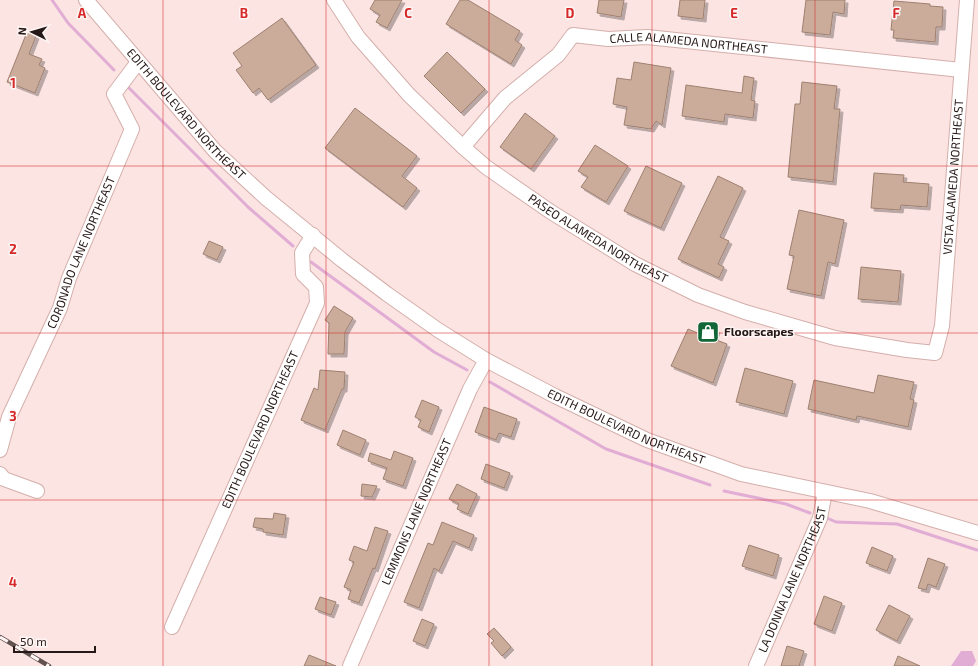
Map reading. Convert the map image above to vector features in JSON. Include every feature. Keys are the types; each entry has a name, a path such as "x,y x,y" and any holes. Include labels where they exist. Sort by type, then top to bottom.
{"street":[{"name":"EDITH BOULEVARD NORTHEAST","path":"86,0 215,151 266,198 387,294 438,330 486,360 555,396 647,440 741,474 870,501 978,533"},
{"name":"PASEO ALAMEDA NORTHEAST","path":"334,0 358,37 409,95 463,147 486,167 551,212 635,264 698,295 745,312 836,338 907,350 935,353"},
{"name":"VISTA ALAMEDA NORTHEAST","path":"935,353 942,326 967,0"},
{"name":"CALLE ALAMEDA NORTHEAST","path":"463,147 505,98 558,54 573,35 608,39 647,37 961,70"},
{"name":"CORONADO LANE NORTHEAST","path":"0,450 9,417 60,308 69,278 132,129 114,94 138,62"},
{"name":"EDITH BOULEVARD NORTHEAST","path":"172,627 317,303 316,287 303,274 302,253 313,235"},
{"name":"LEMMONS LANE NORTHEAST","path":"350,666 470,389 486,360"},
{"path":"0,474 4,478 37,491"},
{"name":"LA DONNA LANE NORTHEAST","path":"756,666 820,518 825,492"}],"shaded area":[{"path":"961,651 972,651 976,661 973,666 951,666"}],"building":[{"path":"375,0 402,0 387,28 376,22 380,15 370,9"},
{"path":"460,0 468,0 520,31 515,40 522,45 511,64 446,24"},
{"path":"599,0 624,0 621,17 597,13"},
{"path":"680,0 705,0 703,19 678,16"},
{"path":"806,0 845,0 844,14 833,12 830,35 802,32"},
{"path":"894,1 930,4 930,6 943,7 942,27 936,27 935,42 893,38 894,30 891,30"},
{"path":"282,18 316,65 268,100 259,88 253,93 236,70 242,66 233,53"},
{"path":"27,32 36,36 29,54 42,59 39,65 45,68 35,93 7,82"},
{"path":"447,52 485,89 461,113 424,76"},
{"path":"634,62 671,68 662,125 656,121 651,129 624,125 627,107 613,104 617,78 631,80"},
{"path":"744,76 754,78 751,100 755,101 753,118 725,114 724,122 682,116 686,85 742,93"},
{"path":"802,82 837,86 834,109 840,109 833,182 788,177 795,104 800,104"},
{"path":"355,108 417,156 402,176 417,188 403,207 325,148"},
{"path":"525,113 555,136 531,169 500,147"},
{"path":"595,145 628,166 606,202 581,187 588,177 578,171"},
{"path":"646,166 682,183 661,228 624,211"},
{"path":"874,173 904,175 903,182 929,184 927,207 901,205 900,210 871,208"},
{"path":"718,176 743,188 720,237 729,241 718,264 724,267 719,278 678,259"},
{"path":"799,210 844,220 835,264 828,262 821,296 787,289 794,256 789,255"},
{"path":"209,241 223,247 217,260 203,254"},
{"path":"861,267 901,271 898,302 858,299"},
{"path":"334,306 353,318 345,332 344,354 328,354 329,323 325,320"},
{"path":"705,324 717,330 714,339 727,344 713,383 671,366 688,329 700,334"},
{"path":"745,368 793,381 784,414 736,402"},
{"path":"320,370 345,372 344,389 342,389 325,430 301,420 314,388 318,390"},
{"path":"878,375 914,382 910,399 914,400 908,427 857,416 856,420 808,409 814,380 874,393"},
{"path":"422,400 439,407 429,432 418,427 421,420 415,417"},
{"path":"484,407 517,419 511,437 499,433 496,440 475,432"},
{"path":"343,430 366,440 360,455 337,445"},
{"path":"394,451 413,458 403,486 383,479 387,468 368,461 370,453 391,460"},
{"path":"486,464 510,473 504,488 481,479"},
{"path":"362,484 377,486 372,497 361,496"},
{"path":"457,484 477,494 468,514 457,509 459,504 449,499"},
{"path":"274,513 286,515 283,535 263,532 263,529 253,527 255,518 273,519"},
{"path":"442,522 474,535 469,548 453,541 439,571 434,568 419,608 404,602 428,543 433,545"},
{"path":"375,527 388,531 375,569 373,568 359,603 348,599 351,590 344,587 354,562 349,560 354,546 367,551"},
{"path":"749,545 779,555 773,576 742,566"},
{"path":"872,547 893,556 887,571 866,563"},
{"path":"928,558 945,564 936,587 928,584 926,590 918,588"},
{"path":"824,596 842,603 832,631 814,624"},
{"path":"320,597 336,602 331,615 315,609"},
{"path":"889,605 910,616 897,641 876,630"},
{"path":"422,619 434,624 425,646 413,641"},
{"path":"494,628 511,647 502,656 491,643 494,641 487,634"},
{"path":"787,646 804,651 799,666 781,666"},
{"path":"309,655 336,666 304,666"},
{"path":"898,656 920,666 894,666"}],"waterway":[{"path":"52,0 68,23 114,70"},
{"path":"127,86 248,207 293,246"},
{"path":"311,262 434,352 467,370"},
{"path":"490,382 606,449 710,485"},
{"path":"724,491 786,504 810,513"},
{"path":"827,518 836,522 897,524 977,550"}],"railway":[{"path":"0,637 49,666"}],"place":[{"name":"Floorscapes","path":"708,332"}]}
